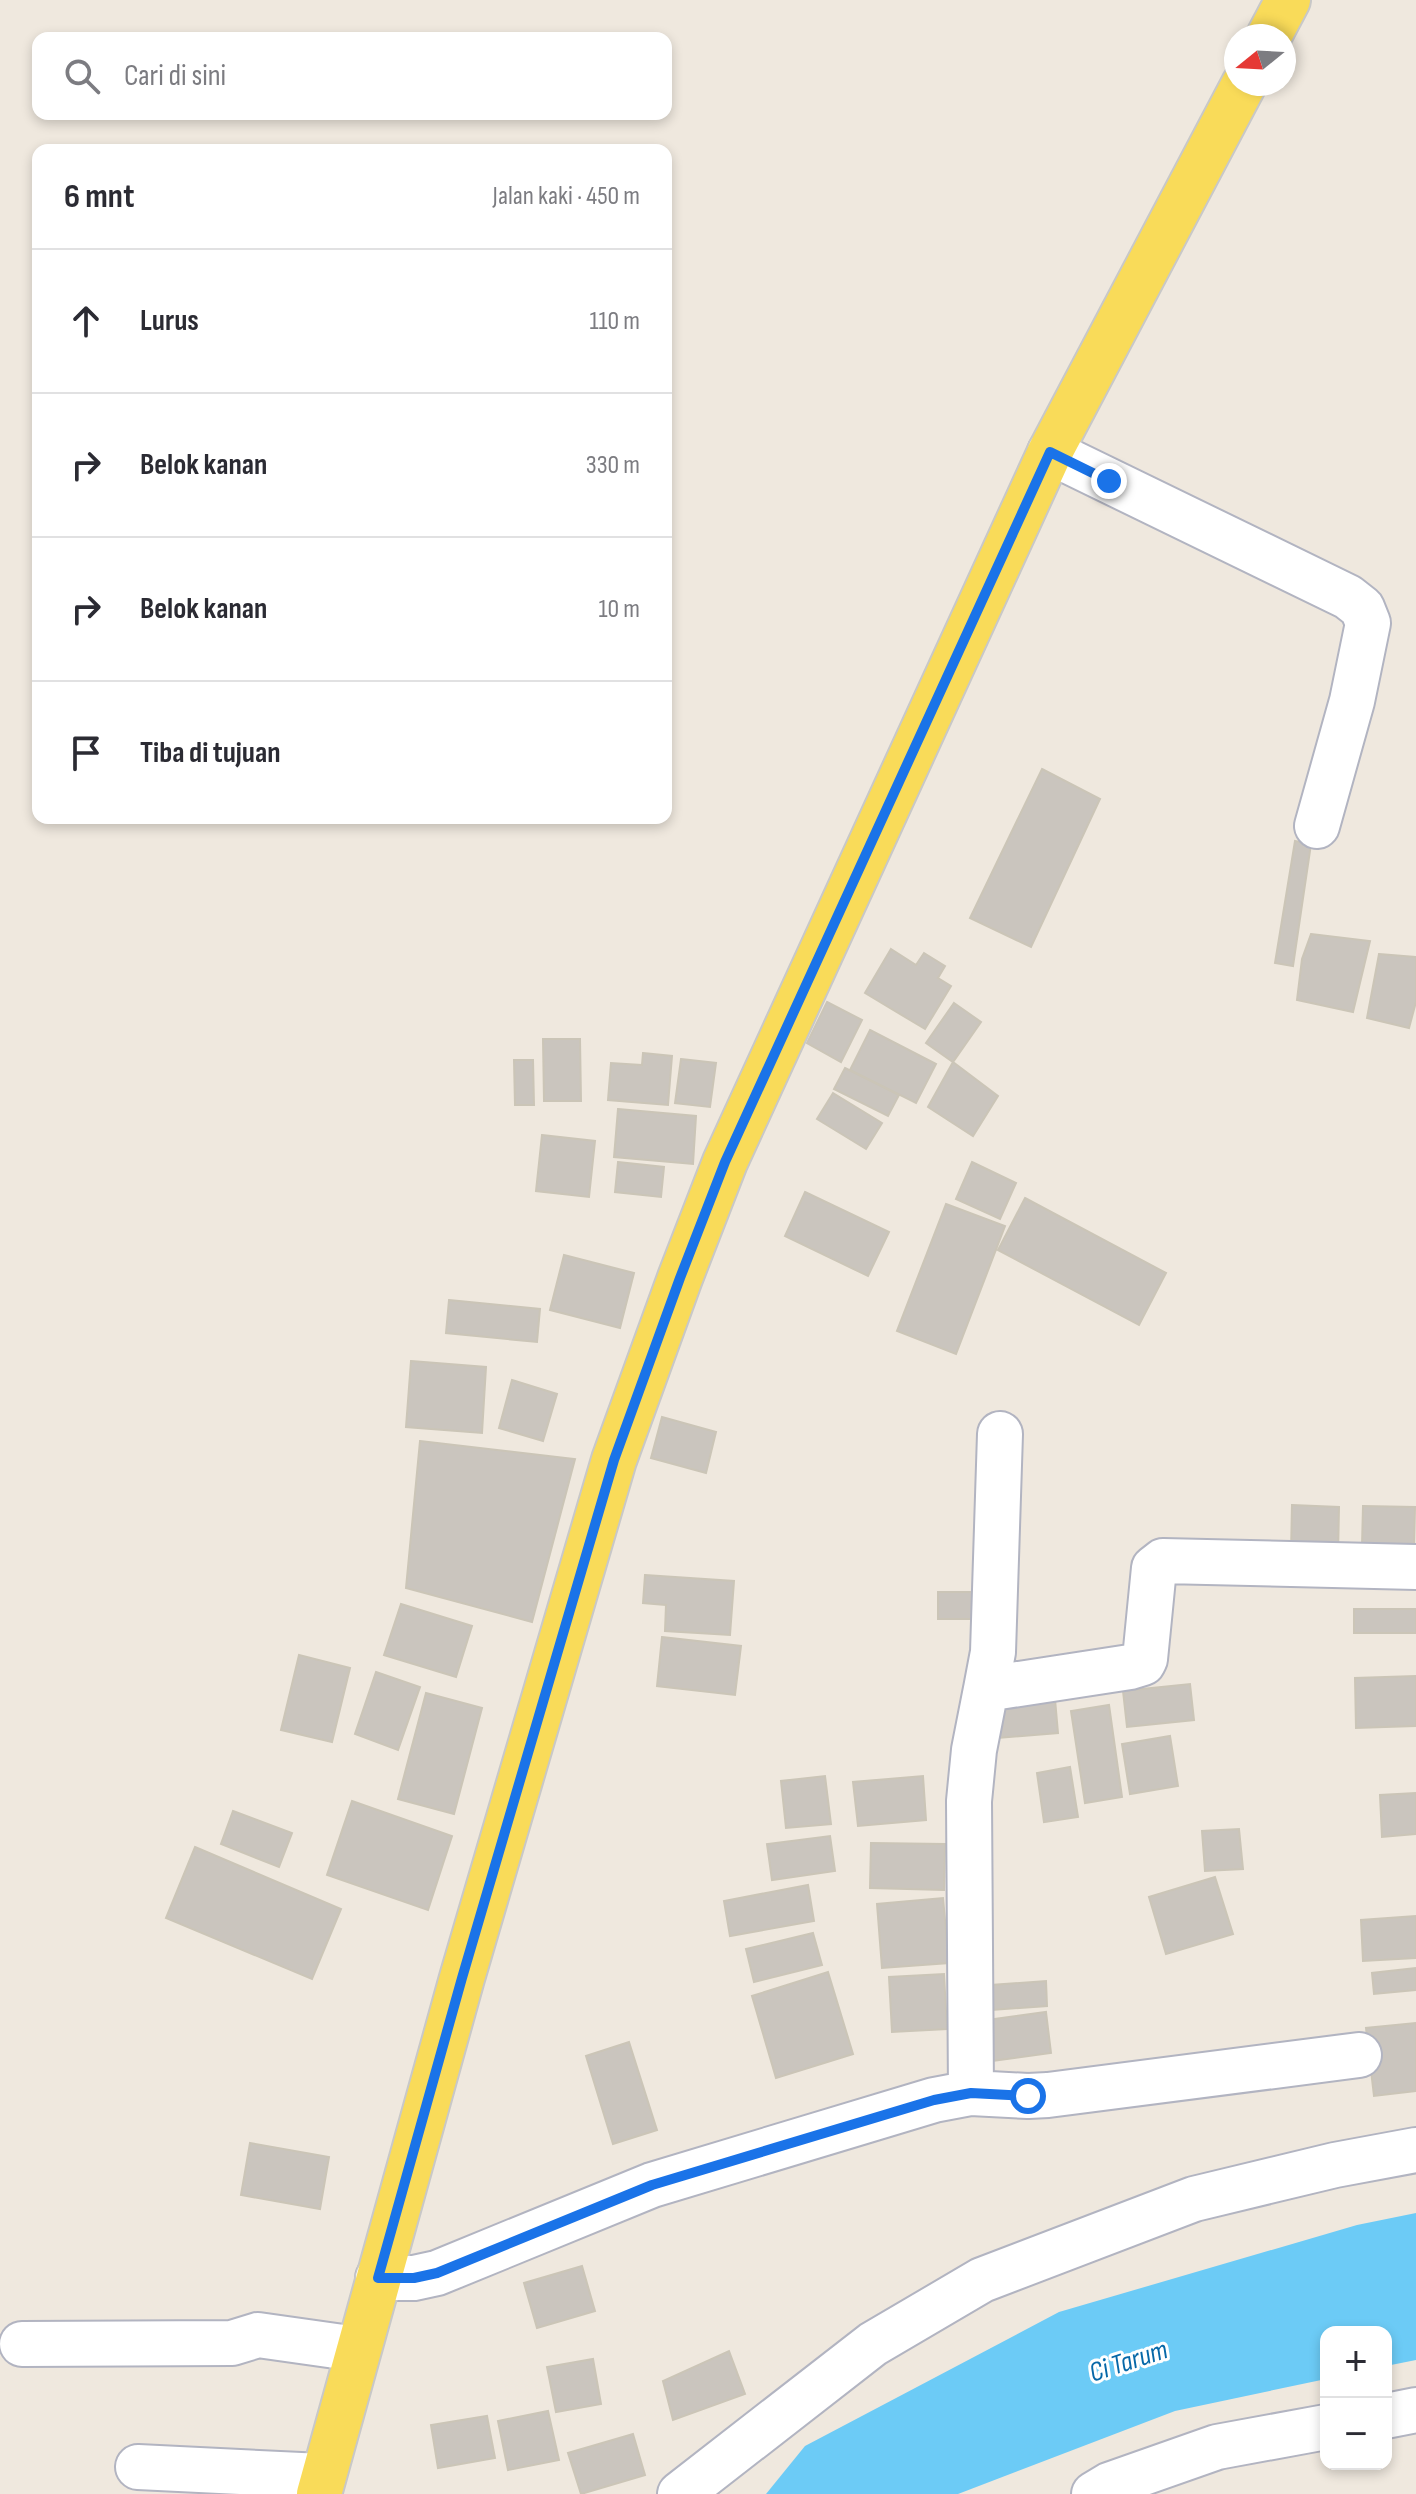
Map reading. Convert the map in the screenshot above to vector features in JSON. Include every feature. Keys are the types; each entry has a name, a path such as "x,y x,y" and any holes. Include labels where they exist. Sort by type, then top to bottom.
{"main road":[{"path":"1275,24 1288,0"},
{"path":"321,2485 462,1978 609,1475 680,1278 725,1162 1050,452 1238,96"}],"street":[{"path":"1050,452 1348,597 1362,608 1368,623 1352,701 1317,826"},
{"path":"971,2093 969,1801 974,1750 993,1652 1000,1434"},
{"path":"986,1689 1143,1663 1154,1568 1163,1561 1416,1567"},
{"path":"378,2278 414,2278 437,2273 652,2185 934,2100 971,2093 1048,2095 1359,2055"},
{"path":"680,2494 873,2344 982,2280 1194,2199 1335,2165 1416,2150"},
{"path":"22,2344 232,2343 258,2335 357,2349"},
{"path":"1392,2415 1416,2410"},
{"path":"1094,2494 1109,2485 1217,2447 1320,2428"},
{"path":"138,2467 321,2485"}],"water":[{"name":"Ci Tarum","path":"1416,2213 1416,2360 1392,2365 1392,2326 1320,2326 1320,2380 1175,2411 958,2494 766,2494 805,2446 1059,2312 1357,2225"}],"building":[{"path":"1042,769 1100,799 1031,947 970,918"},
{"path":"1295,841 1311,844 1293,966 1275,963"},
{"path":"1311,934 1370,941 1353,1012 1297,1000 1302,959"},
{"path":"891,949 916,965 924,953 945,966 938,978 951,986 925,1029 865,993"},
{"path":"1379,954 1416,957 1416,1002 1409,1028 1367,1018"},
{"path":"827,1002 862,1020 841,1062 807,1043"},
{"path":"954,1003 981,1022 953,1062 926,1043"},
{"path":"870,1030 936,1064 916,1103 850,1070"},
{"path":"543,1039 580,1039 581,1101 544,1101"},
{"path":"643,1053 672,1056 668,1105 608,1100 611,1063 642,1065"},
{"path":"681,1059 716,1063 710,1107 675,1103"},
{"path":"514,1060 533,1060 534,1105 515,1105"},
{"path":"953,1062 998,1096 973,1136 928,1107"},
{"path":"845,1068 899,1095 888,1116 834,1089"},
{"path":"833,1093 882,1123 866,1149 817,1119"},
{"path":"618,1109 696,1116 693,1164 614,1157"},
{"path":"542,1135 595,1141 589,1197 536,1191"},
{"path":"618,1162 664,1167 661,1197 615,1192"},
{"path":"972,1162 1016,1183 1000,1219 956,1199"},
{"path":"805,1192 889,1232 868,1276 785,1236"},
{"path":"1025,1198 1166,1273 1139,1325 998,1250"},
{"path":"946,1204 1005,1226 956,1354 897,1331"},
{"path":"564,1255 634,1273 620,1328 550,1310"},
{"path":"449,1300 540,1309 537,1342 446,1333"},
{"path":"411,1361 486,1367 482,1433 406,1427"},
{"path":"512,1380 557,1394 543,1441 499,1428"},
{"path":"662,1417 716,1432 706,1473 651,1458"},
{"path":"420,1441 575,1459 532,1622 406,1588"},
{"path":"1292,1505 1339,1507 1338,1555 1291,1553"},
{"path":"1363,1506 1415,1507 1414,1547 1362,1546"},
{"path":"645,1575 734,1581 730,1635 665,1631 666,1605 643,1603"},
{"path":"938,1592 982,1592 983,1619 938,1619"},
{"path":"401,1604 472,1626 456,1677 384,1655"},
{"path":"1354,1609 1416,1609 1416,1633 1354,1633"},
{"path":"662,1637 741,1646 735,1695 657,1686"},
{"path":"299,1655 350,1668 332,1742 281,1730"},
{"path":"376,1672 420,1687 398,1750 355,1734"},
{"path":"1416,1676 1416,1726 1356,1728 1355,1678"},
{"path":"1190,1684 1194,1720 1127,1727 1123,1691"},
{"path":"426,1693 482,1708 454,1814 398,1799"},
{"path":"1055,1699 1058,1733 998,1738 995,1704"},
{"path":"1109,1705 1122,1797 1085,1803 1071,1711"},
{"path":"1170,1736 1178,1786 1130,1794 1122,1744"},
{"path":"1070,1767 1078,1817 1044,1822 1037,1773"},
{"path":"825,1776 831,1824 786,1828 781,1781"},
{"path":"923,1776 926,1820 858,1826 853,1782"},
{"path":"1416,1793 1416,1834 1382,1837 1380,1795"},
{"path":"352,1801 452,1836 428,1910 327,1875"},
{"path":"233,1811 292,1833 279,1867 221,1844"},
{"path":"1239,1829 1243,1869 1205,1871 1202,1831"},
{"path":"830,1836 835,1871 772,1880 767,1844"},
{"path":"871,1843 945,1844 944,1890 870,1888"},
{"path":"195,1847 341,1909 312,1979 166,1918"},
{"path":"1215,1877 1233,1934 1166,1954 1149,1897"},
{"path":"808,1885 814,1921 730,1936 724,1901"},
{"path":"943,1898 949,1963 882,1968 877,1904"},
{"path":"1416,1916 1416,1958 1363,1961 1361,1920"},
{"path":"813,1933 822,1965 754,1982 746,1949"},
{"path":"1416,1968 1416,1990 1374,1994 1372,1973"},
{"path":"828,1972 853,2054 776,2078 752,1996"},
{"path":"944,1974 947,2029 892,2032 889,1977"},
{"path":"1046,1981 1047,2006 992,2010 991,1985"},
{"path":"1046,2012 1051,2053 984,2062 979,2021"},
{"path":"1416,2023 1416,2091 1374,2096 1366,2028"},
{"path":"629,2042 657,2130 613,2144 586,2056"},
{"path":"250,2143 329,2157 320,2209 241,2195"},
{"path":"582,2266 595,2311 537,2328 524,2283"},
{"path":"729,2351 745,2394 673,2420 663,2381"},
{"path":"593,2359 601,2404 556,2412 547,2367"},
{"path":"548,2411 559,2460 508,2470 498,2421"},
{"path":"487,2416 495,2458 438,2468 431,2425"},
{"path":"633,2434 645,2475 581,2494 568,2453"}],"route":[{"path":"1028,2096 971,2093 934,2100 652,2185 437,2273 414,2278 378,2278 462,1978 614,1460 725,1162 1050,452 1109,481"}]}
